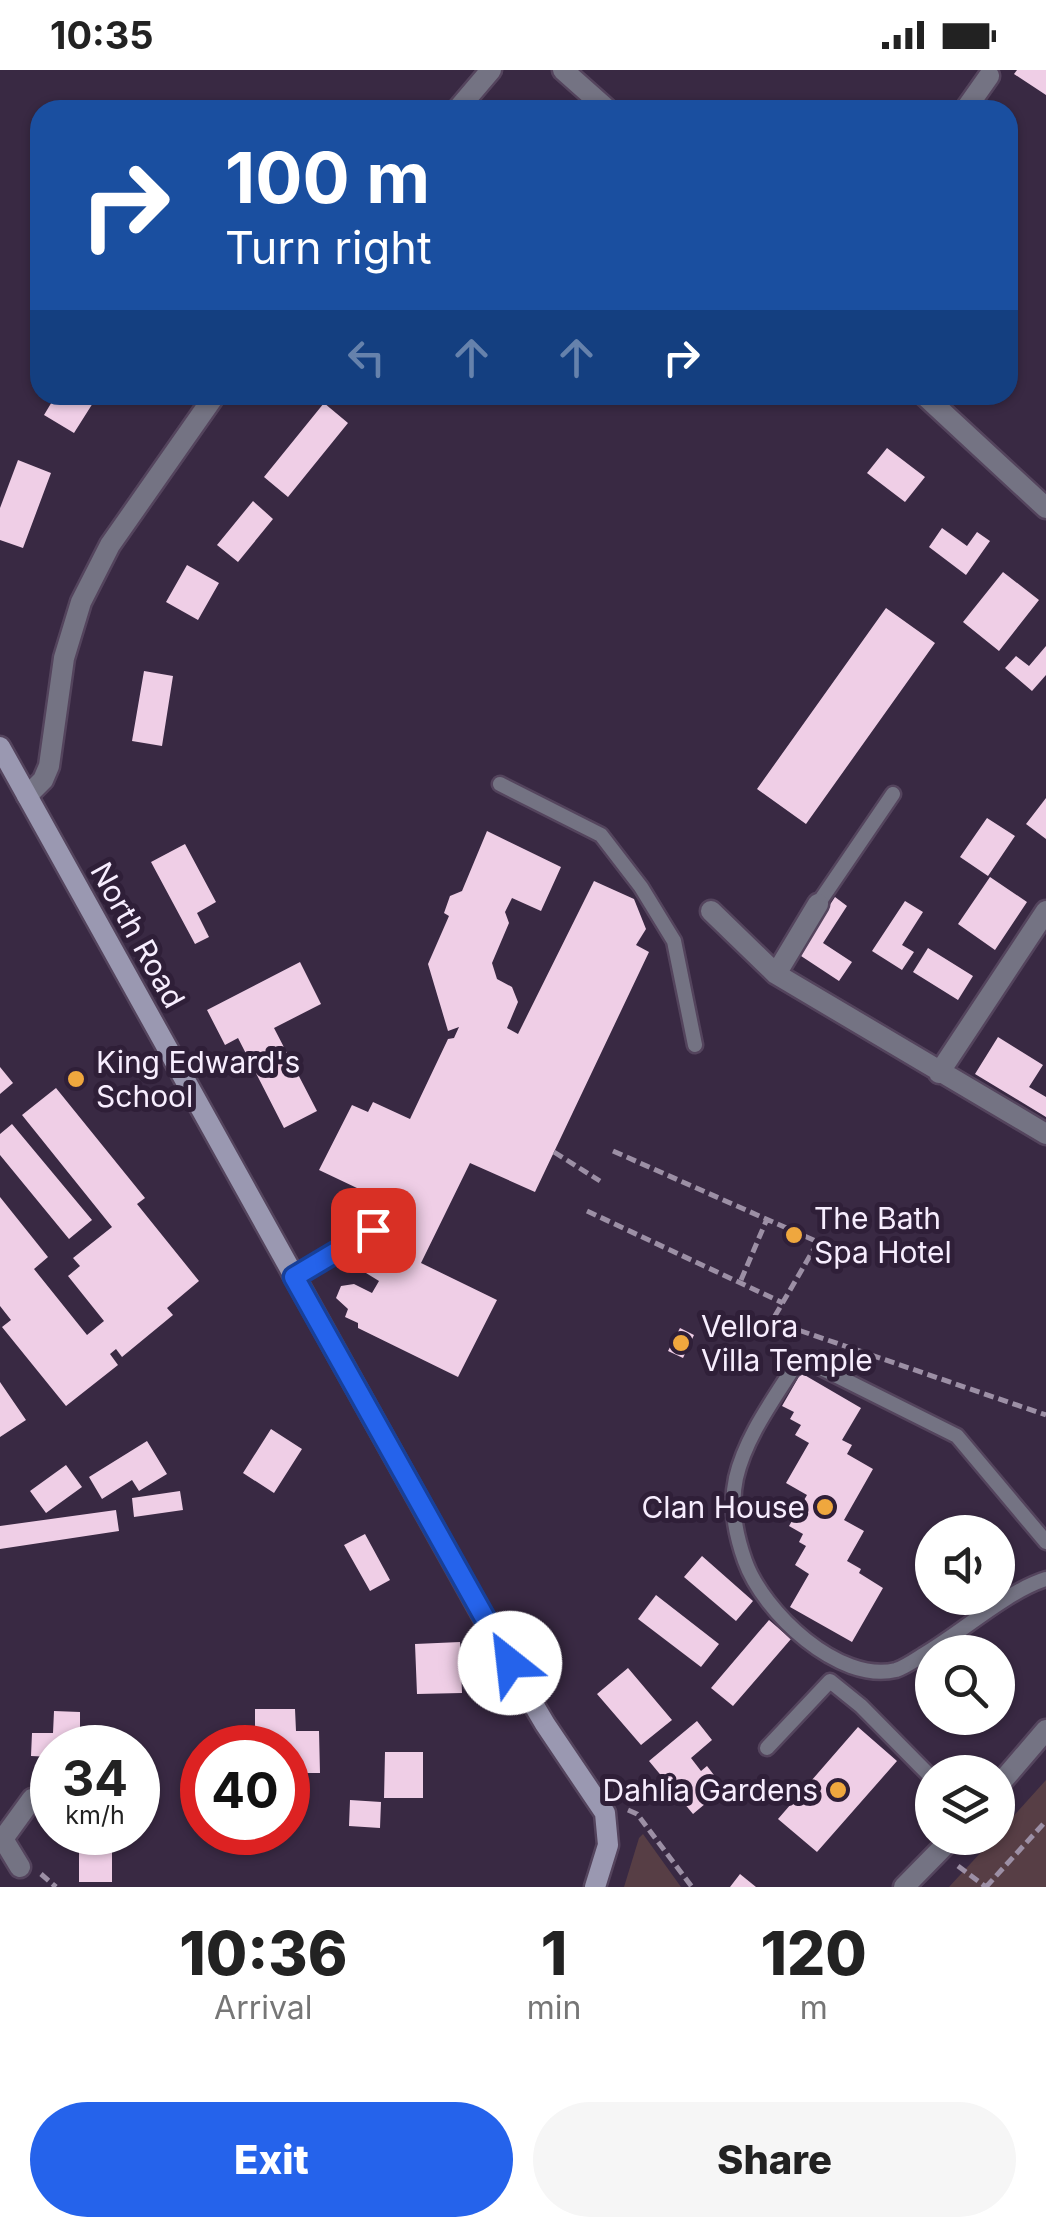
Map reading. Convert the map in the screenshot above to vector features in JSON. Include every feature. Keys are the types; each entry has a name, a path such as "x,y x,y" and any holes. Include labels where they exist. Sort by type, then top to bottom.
{"street":[{"path":"466,100 492,70"},
{"path":"563,70 597,100"},
{"path":"972,100 990,76"},
{"path":"27,796 44,780 49,766 64,658 81,602 110,545 208,405"},
{"path":"935,405 1046,508"},
{"name":"North Road","path":"0,747 510,1663 606,1813 608,1846 594,1887"},
{"path":"776,974 818,904"},
{"path":"711,911 776,974 1046,1134"},
{"path":"939,1073 1046,911"},
{"path":"1015,1766 1046,1730"},
{"path":"20,1867 2,1839 30,1802"},
{"path":"904,1887 935,1855"}],"lane":[{"path":"500,784 601,835 642,887 674,941 694,1045"},
{"path":"818,904 893,794"},
{"path":"294,1277 373,1230"},
{"path":"1046,1542 957,1436 816,1365 803,1364 792,1370 748,1444 736,1480 734,1519 746,1564 767,1601 813,1646 846,1666 870,1673 899,1669 955,1637 1029,1584 1046,1579"},
{"path":"766,1748 830,1680 915,1761"}],"path":[{"path":"612,1151 818,1242 772,1321 1046,1415"},
{"path":"554,1152 600,1181"},
{"path":"587,1212 783,1302"},
{"path":"740,1281 768,1219"},
{"path":"594,1795 637,1814 692,1887"},
{"path":"968,1874 986,1887 1046,1822"}],"shaded area":[{"path":"1046,1780 1046,1887 949,1887 978,1855 1015,1855 1015,1814"},
{"path":"643,1834 681,1887 624,1887"}],"building":[{"path":"1017,70 1046,70 1046,95 1014,74"},
{"path":"50,405 92,405 74,433 44,415"},
{"path":"322,405 348,423 288,497 264,477"},
{"path":"887,448 925,477 905,502 867,473"},
{"path":"18,460 51,473 23,548 0,540 0,508"},
{"path":"253,501 273,519 238,562 217,545"},
{"path":"942,528 967,546 977,532 990,541 966,575 929,547"},
{"path":"187,565 219,583 198,620 166,602"},
{"path":"1003,572 1039,600 999,651 963,622"},
{"path":"886,608 935,643 806,824 757,789"},
{"path":"1046,646 1046,675 1032,691 1005,668 1016,656 1029,666"},
{"path":"144,671 173,676 162,746 132,741"},
{"path":"1046,798 1046,839 1026,824"},
{"path":"987,818 1015,836 988,876 960,857"},
{"path":"487,831 561,867 541,911 512,898 505,912 509,923 492,963 497,979 512,987 518,1002 507,1028 518,1034 594,881 634,899 646,929 636,945 649,952 535,1192 470,1163 421,1263 497,1300 458,1377 358,1328 358,1323 345,1317 348,1309 336,1298 341,1286 354,1284 372,1293 379,1281 366,1273 397,1207 319,1170 352,1105 368,1112 373,1102 410,1119 448,1039 454,1038 459,1027 448,1031 428,964 449,916 444,913 450,896 462,891"},
{"path":"185,844 216,902 197,913 209,937 195,944 151,862"},
{"path":"990,877 1027,902 995,950 958,924"},
{"path":"835,897 847,906 823,943 852,962 839,981 798,954"},
{"path":"905,901 923,912 902,945 914,952 902,970 872,951"},
{"path":"928,948 973,976 958,1000 913,972"},
{"path":"300,962 321,1004 274,1028 317,1111 284,1128 238,1038 225,1045 207,1010"},
{"path":"998,1037 1043,1065 1029,1087 1046,1097 1046,1117 975,1074"},
{"path":"0,1067 13,1083 0,1094"},
{"path":"56,1088 145,1198 137,1204 199,1281 167,1308 173,1315 122,1357 116,1349 110,1354 118,1365 66,1406 2,1327 11,1320 0,1306 0,1197 48,1257 34,1269 87,1335 104,1321 68,1276 80,1266 73,1258 112,1227 22,1115"},
{"path":"12,1124 92,1220 69,1239 0,1155 0,1134"},
{"name":"Vellora Villa Temple","path":"680,1328 694,1335 683,1358 668,1351"},
{"name":"Clan House","path":"801,1373 861,1408 842,1440 852,1445 847,1454 873,1469 844,1520 864,1531 847,1561 883,1588 852,1642 790,1607 809,1574 795,1565 806,1546 799,1542 803,1534 789,1526 807,1495 786,1483 809,1443 795,1435 801,1425 790,1419 794,1412 782,1406"},
{"path":"0,1382 26,1420 0,1437"},
{"path":"271,1429 302,1449 274,1493 243,1473"},
{"path":"147,1441 167,1474 139,1491 132,1480 102,1499 89,1477"},
{"path":"66,1465 82,1487 46,1513 30,1491"},
{"path":"180,1491 183,1510 134,1517 132,1498"},
{"path":"116,1510 119,1531 0,1549 0,1526"},
{"path":"365,1534 390,1580 370,1591 344,1545"},
{"path":"702,1556 753,1601 736,1621 684,1577"},
{"path":"656,1595 719,1644 701,1667 638,1619"},
{"path":"769,1620 791,1639 733,1706 711,1688"},
{"path":"460,1642 462,1693 417,1694 415,1644"},
{"path":"628,1668 672,1720 641,1745 597,1694"},
{"path":"255,1709 295,1709 296,1725 255,1725"},
{"path":"54,1711 80,1712 80,1725 53,1725"},
{"path":"697,1721 712,1740 691,1758 701,1771 707,1766 724,1788 693,1814 649,1761"},
{"name":"Dahlia Gardens","path":"858,1727 897,1761 817,1852 778,1819"},
{"path":"310,1731 319,1731 320,1773 310,1773"},
{"path":"385,1752 423,1752 423,1798 384,1798"},
{"path":"350,1800 381,1802 380,1828 349,1826"},
{"path":"79,1855 112,1855 112,1882 79,1882"},
{"path":"740,1874 756,1887 730,1887"}],"place":[{"name":"King Edward's School","path":"76,1079"},
{"name":"The Bath Spa Hotel","path":"794,1235"},
{"name":"Vellora Villa Temple","path":"681,1343"},
{"name":"Clan House","path":"825,1507"},
{"name":"Dahlia Gardens","path":"838,1790"}],"route":[{"path":"373,1230 294,1277 510,1663"}]}
